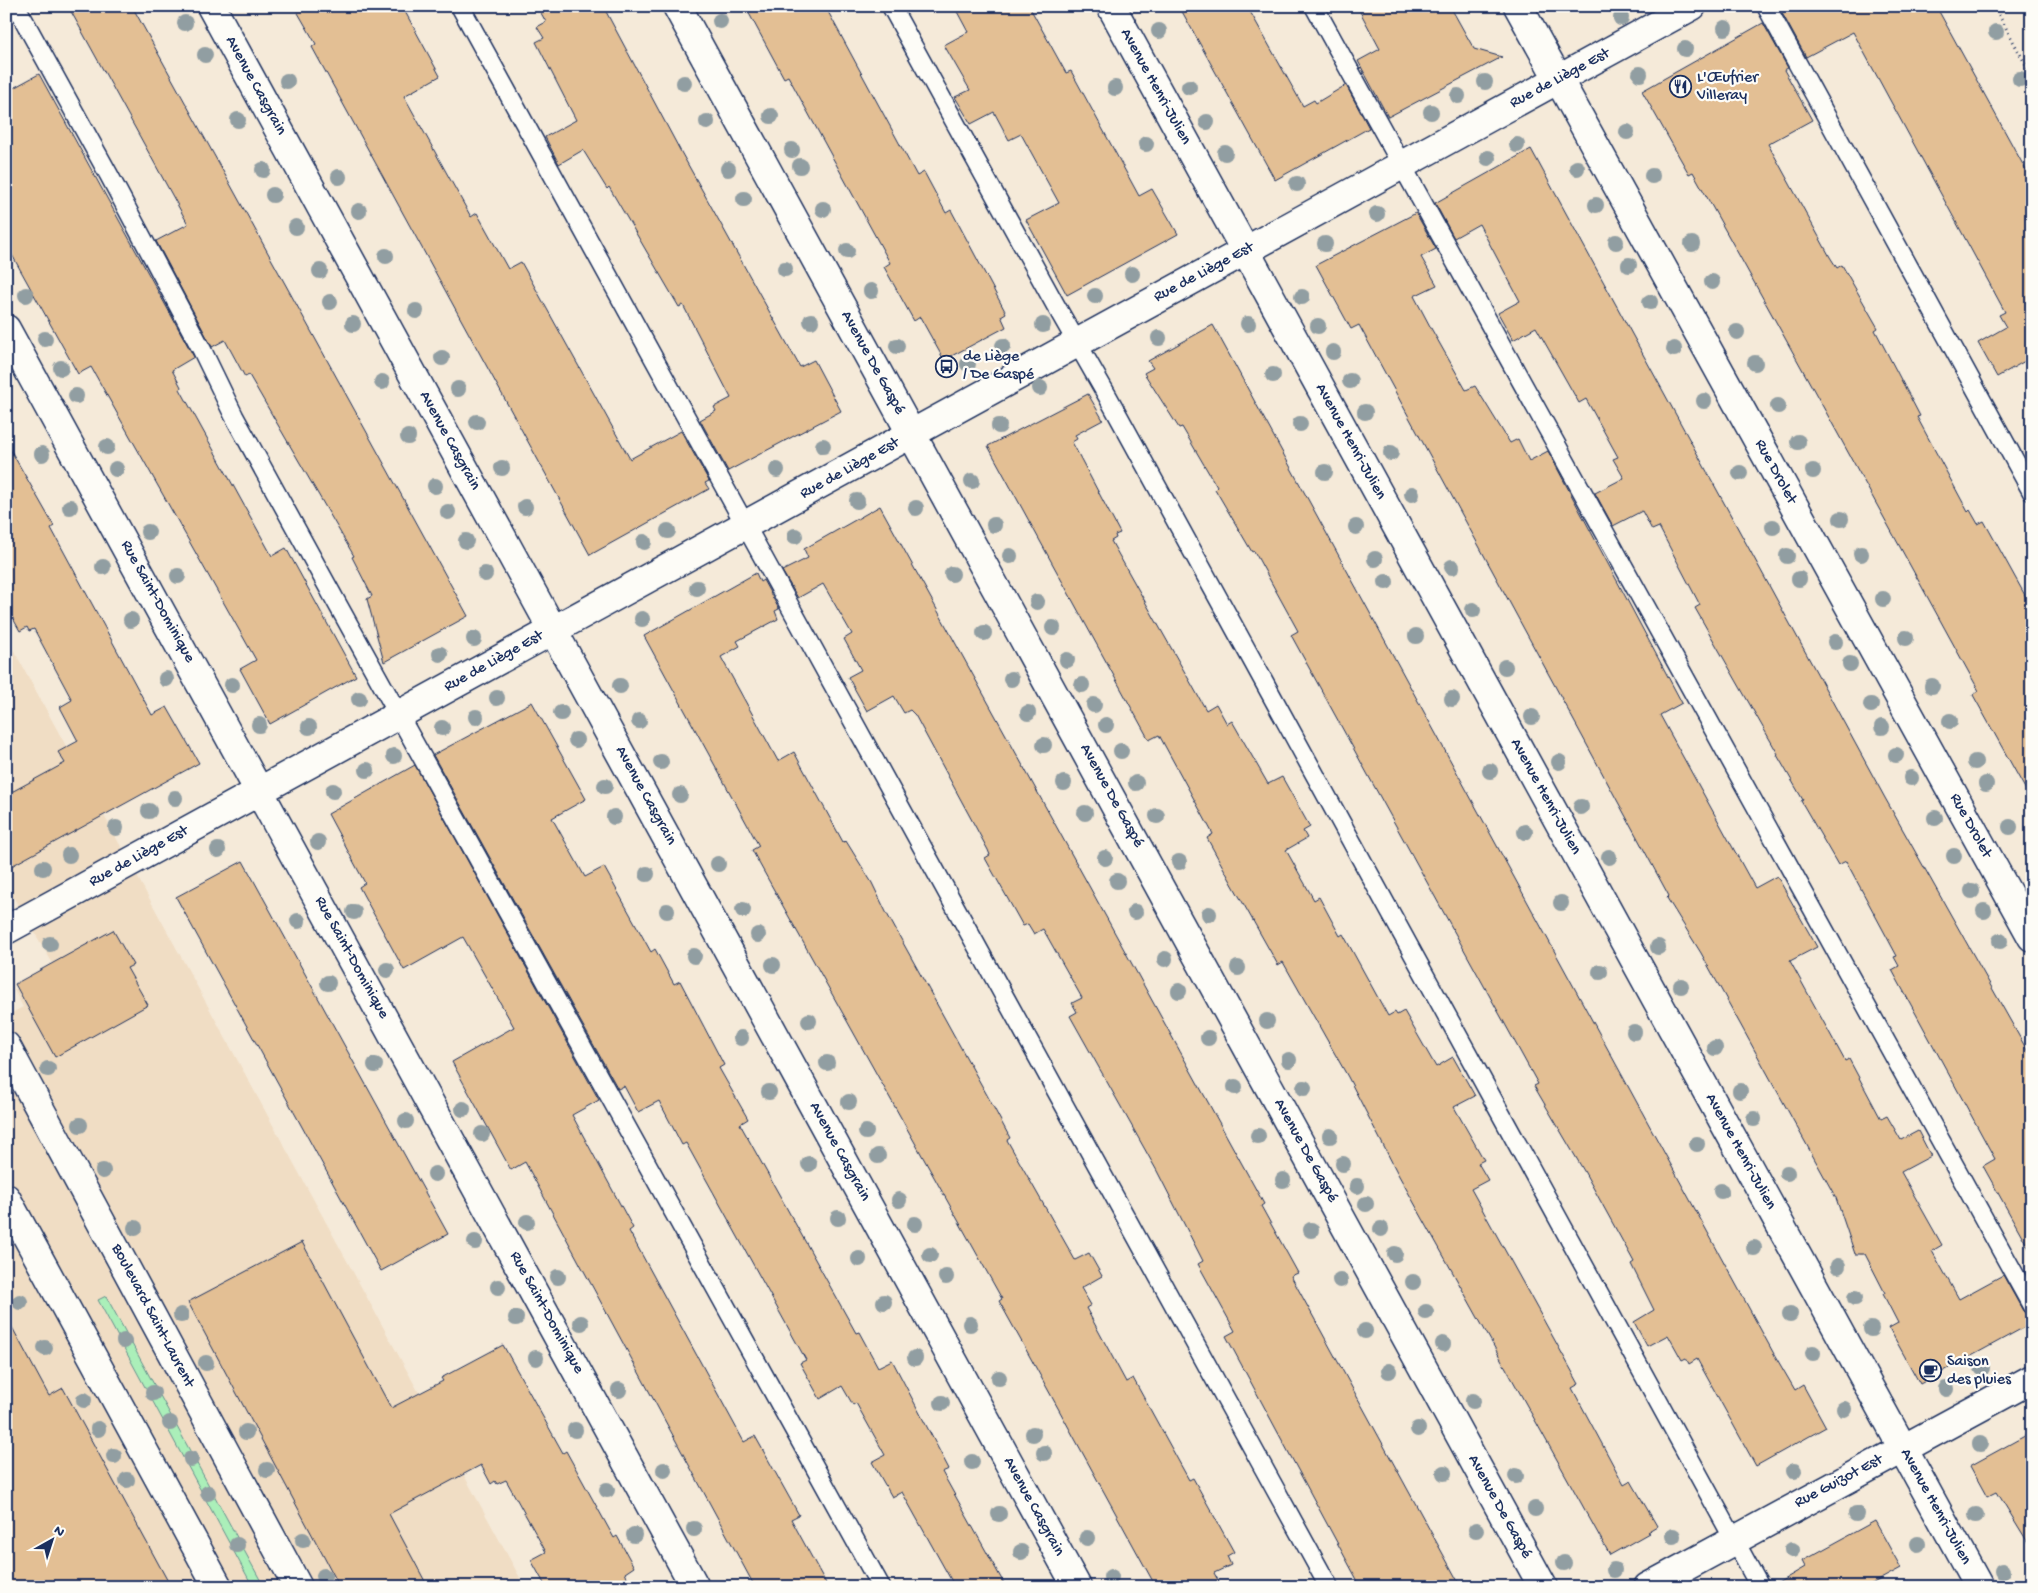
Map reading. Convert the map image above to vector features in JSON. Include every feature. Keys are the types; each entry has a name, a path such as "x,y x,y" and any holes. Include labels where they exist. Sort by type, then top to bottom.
{"street":[{"name":"Avenue Casgrain","path":"212,6 1077,1587"},
{"name":"Avenue De Gaspé","path":"677,6 1543,1587"},
{"name":"Avenue Henri-Julien","path":"1111,6 1979,1587"},
{"name":"Rue Drolet","path":"1518,6 2032,937"},
{"name":"Rue de Liège Est","path":"6,930 1692,6"},
{"name":"Rue Saint-Dominique","path":"6,329 696,1587"},
{"name":"Boulevard Saint-Laurent","path":"6,1046 298,1587"},
{"path":"6,1198 218,1587"},
{"name":"Rue Guizot Est","path":"1648,1587 2032,1379"}],"lane":[{"path":"16,6 202,350 234,416 881,1587"},
{"path":"460,6 1330,1587"},
{"path":"891,6 1760,1587"},
{"path":"1314,6 2032,1306"},
{"path":"1766,6 2032,492"}],"path":[{"path":"1994,6 2032,76"}],"shaded area":[{"path":"6,636 525,1587 6,1587 6,1016 23,1007 14,990 55,967 6,885"}],"green space":[{"path":"106,1296 264,1587 253,1587 98,1300"}],"building":[{"path":"68,6 132,6 468,616 384,662 367,599 372,596 352,557 354,556 249,375 245,377 225,340 212,347 156,241 188,224"},
{"path":"294,6 402,6 440,76 404,96 471,217 477,213 508,269 521,262 630,459 681,431 709,481 705,483 709,489 590,555 312,47 316,44"},
{"path":"537,6 603,6 800,367 814,360 841,411 728,471 700,420 716,411 714,407 731,398 683,305 679,307 609,187 607,189 583,150 559,164 545,137 576,120 536,42 544,38 537,27 546,22"},
{"path":"745,6 825,6 917,176 924,172 946,213 951,210 1006,313 1001,316 1006,327 944,360 920,317 914,321 884,267 890,263 788,76 784,78"},
{"path":"954,6 1029,6 1066,73 1071,71 1139,196 1152,189 1178,234 1067,295 1026,220 1059,203 1021,134 1009,140 994,112 971,124 955,97 970,90 944,45 968,32"},
{"path":"1179,6 1247,6 1303,106 1314,100 1316,103 1346,85 1369,128 1275,180"},
{"path":"1357,6 1450,6 1474,49 1502,57 1388,117 1358,61 1380,49"},
{"path":"1794,6 1936,6 2032,181 2032,372 2025,361 1997,377 1978,343 2006,327 1999,315 2005,312 1853,32 1806,57 1782,13"},
{"path":"1763,23 1788,68 1784,70 1812,120 1768,144 1830,257 1837,268 1842,265 1878,328 1875,330 1920,416 1917,417 1968,512 1970,510 1978,524 1984,521 2032,608 2032,801 1973,695 1979,691 1832,423 1693,172 1689,174 1642,91"},
{"path":"39,74 194,357 172,370 181,387 180,389 272,556 286,548 356,676 270,724 240,669 256,660 91,367 78,374 6,244 6,92"},
{"path":"1531,149 1885,798 2032,1059 2032,1254 1983,1166 1995,1159 1892,970 1899,966 1894,957 1897,956 1846,861 1838,865 1801,801 1803,800 1778,754 1695,608 1700,605 1659,527 1652,530 1642,511 1613,526 1595,493 1624,478 1613,459 1618,457 1586,399 1579,403 1536,327 1513,340 1498,313 1520,301 1479,224 1454,238 1435,203"},
{"path":"1416,213 1436,249 1421,257 1437,285 1414,296 1432,330 1466,390 1475,386 1510,443 1518,439 1529,461 1548,451 1682,703 1660,715 1755,888 1777,876 1817,947 1790,961 1845,1061 1849,1059 1881,1119 1887,1116 1901,1140 1918,1131 1931,1156 1901,1172 1942,1245 1932,1251 1959,1299 2003,1275 2023,1311 2032,1317 2032,1323 1920,1384 1889,1328 1898,1323 1883,1294 1885,1293 1865,1254 1855,1254 1836,1198 1701,953 1667,898 1669,896 1359,325 1351,329 1316,265"},
{"path":"1213,325 1774,1354 1795,1390 1803,1385 1826,1427 1756,1466 1697,1359 1689,1364 1686,1358 1682,1360 1668,1335 1647,1346 1634,1322 1654,1310 1631,1264 1634,1262 1534,1086 1538,1084 1291,635 1298,631 1254,551 1252,552 1215,489 1217,487 1182,427 1179,428 1144,373 1153,368 1148,361"},
{"path":"1088,394 1103,420 1075,435 1077,439 1072,442 1120,533 1115,535 1116,538 1111,541 1206,710 1216,704 1227,724 1232,721 1268,784 1282,777 1310,827 1303,831 1307,838 1286,850 1314,900 1319,897 1340,936 1343,934 1388,1016 1395,1012 1397,1015 1404,1011 1436,1067 1453,1057 1475,1096 1454,1107 1484,1160 1478,1163 1488,1180 1471,1189 1579,1384 1572,1388 1624,1485 1631,1481 1657,1526 1647,1532 1649,1533 1610,1555 1398,1174 1348,1077 1283,962 1278,965 1230,880 1207,838 1213,834 1159,735 1149,740 988,446"},
{"path":"6,442 54,526 51,528 152,715 167,707 199,763 6,869 6,795 65,763 58,752 78,741 60,707 72,700 34,629 29,631 27,627 20,631 6,606"},
{"path":"880,506 1264,1204 1261,1206 1298,1273 1291,1276 1461,1587 1361,1587 1226,1336 1235,1331 1198,1264 1203,1261 1157,1171 1070,1016 1077,1012 1072,1003 1082,998 1043,929 1034,934 1028,924 1023,926 985,858 990,855 988,850 915,715 910,710 904,713 894,696 867,711 848,677 861,670 844,639 852,634 823,584 798,598 782,571 808,558 804,549"},
{"path":"756,573 760,582 763,580 779,609 775,611 778,619 737,641 740,646 721,657 778,761 794,752 843,842 846,841 872,883 1010,1138 1007,1140 1075,1260 1089,1253 1102,1276 1081,1288 1091,1305 1086,1308 1126,1382 1133,1378 1189,1480 1193,1478 1234,1552 1227,1556 1231,1565 1214,1573 1222,1587 1156,1587 999,1301 1002,1299 752,850 759,846 644,636"},
{"path":"532,702 586,799 552,818 585,877 604,867 651,952 655,949 674,984 680,981 724,1065 719,1068 748,1119 740,1124 856,1333 859,1332 878,1367 892,1360 949,1469 942,1472 1006,1587 955,1587 902,1492 892,1497 872,1462 885,1455 856,1403 853,1405 842,1386 820,1399 800,1363 806,1360 686,1143 682,1145 659,1101 638,1112 624,1086 618,1089 433,755"},
{"path":"415,765 599,1100 572,1115 633,1228 629,1231 744,1442 755,1436 799,1515 791,1519 828,1587 755,1587 525,1162 511,1170 452,1062 514,1027 463,937 404,970 359,887 365,883 328,814"},
{"path":"243,861 448,1234 381,1271 176,897"},
{"path":"113,930 133,965 127,968 148,1005 55,1057 15,984"},
{"path":"302,1242 391,1408 443,1381 441,1378 503,1345 563,1453 566,1451 614,1538 617,1536 634,1567 625,1573 632,1587 546,1587 531,1560 546,1552 506,1480 497,1484 495,1481 491,1484 481,1465 389,1514 428,1587 340,1587 188,1302"},
{"path":"6,1316 49,1396 63,1388 171,1587 6,1587"},
{"path":"2032,1432 2032,1549 1997,1492 1987,1497 1970,1466"},
{"path":"1875,1521 1901,1568 1866,1587 1771,1587 1805,1567 1802,1561"}],"place":[{"name":"L'Œufrier Villeray","path":"1681,87"},
{"name":"de Liège / De Gaspé","path":"947,366"},
{"name":"Saison des pluies","path":"1931,1371"}]}
